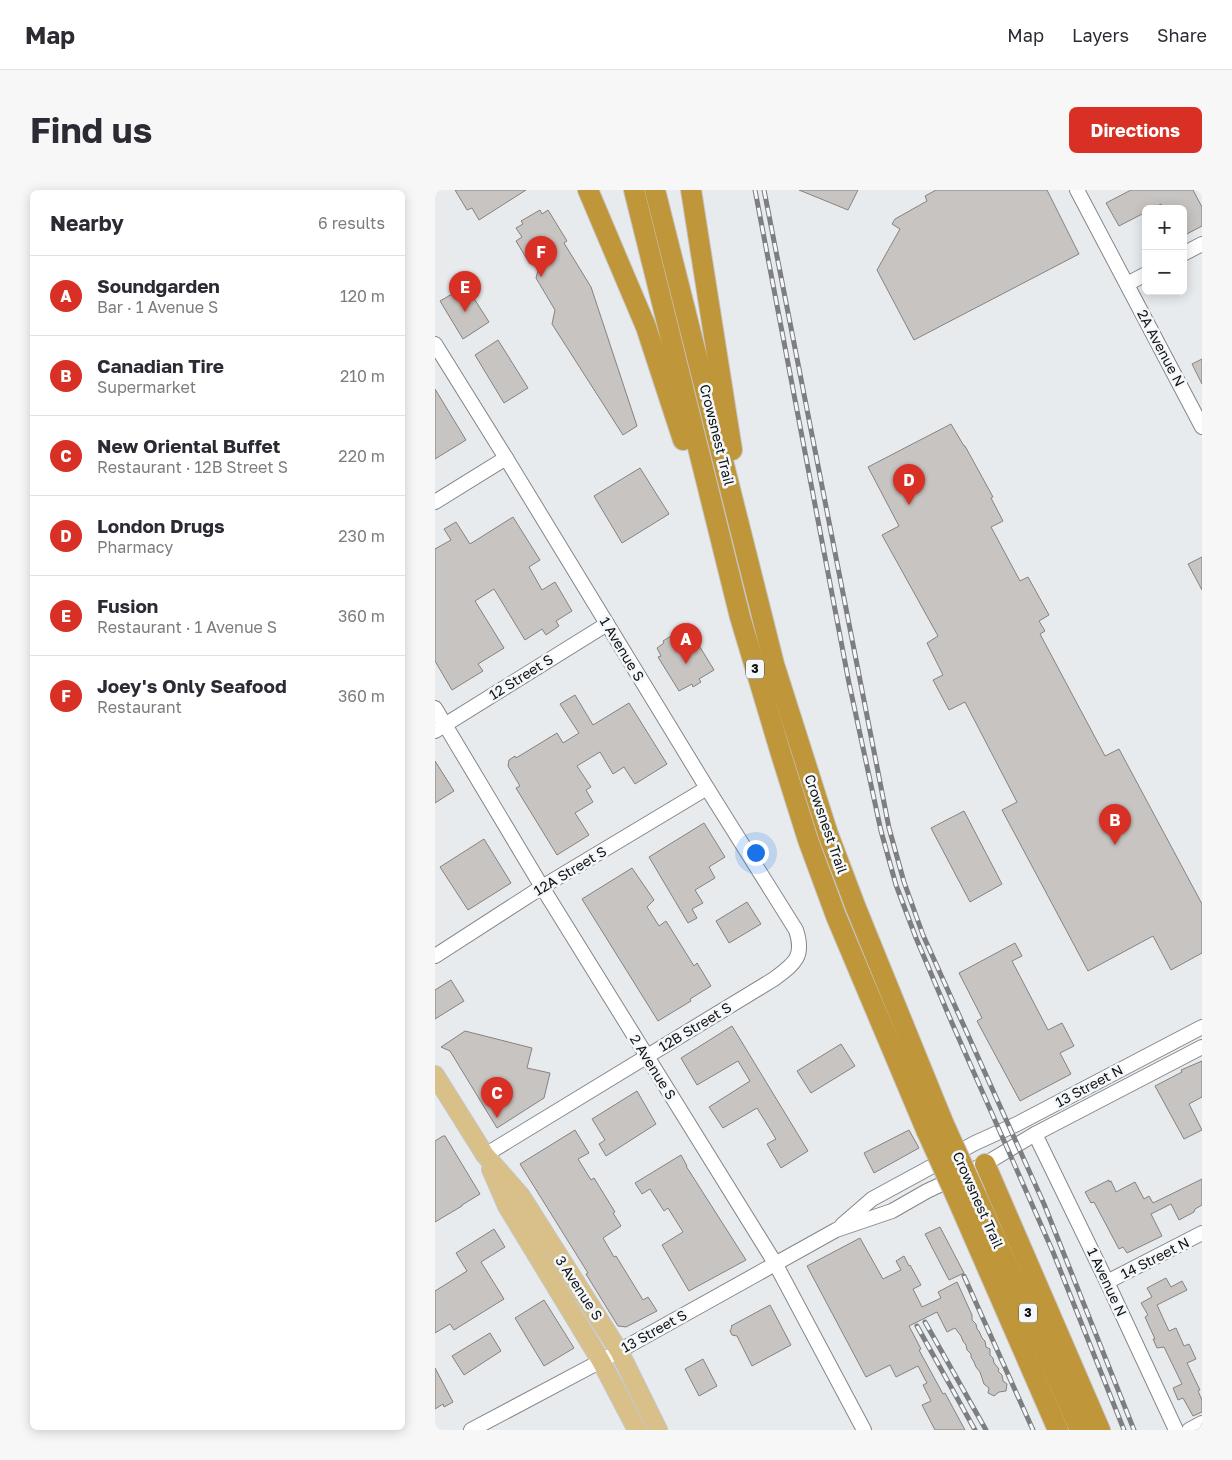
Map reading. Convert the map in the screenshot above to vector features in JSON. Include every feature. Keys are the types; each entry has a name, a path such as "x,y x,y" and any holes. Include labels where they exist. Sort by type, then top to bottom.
{"highway":[{"path":"588,190 646,327 740,617"},
{"name":"Crowsnest Trail","path":"634,190 740,617 808,840 833,908 885,1035 935,1127"},
{"name":"Crowsnest Trail","path":"655,190 774,664 828,834 935,1127 967,1199 1080,1430"},
{"path":"691,190 749,566"},
{"path":"985,1164 1100,1430"},
{"name":"Crowsnest Trail","path":"967,1199 1057,1430"}],"main road":[{"name":"3 Avenue S","path":"435,1075 485,1155 507,1206 601,1361 637,1430"},
{"name":"3 Avenue S","path":"485,1155 521,1196 619,1351 658,1430"}],"street":[{"name":"2A Avenue N","path":"1077,190 1202,427"},
{"path":"1187,252 1202,244"},
{"path":"1127,284 1142,276"},
{"name":"1 Avenue S","path":"435,344 796,930 800,941 799,956"},
{"path":"435,502 506,458"},
{"name":"12 Street S","path":"440,728 607,624"},
{"name":"2 Avenue S","path":"435,708 440,728 542,887 775,1263 864,1430"},
{"name":"12A Street S","path":"435,956 542,887 707,788"},
{"name":"12B Street S","path":"485,1155 774,979 799,956"},
{"name":"13 Street N","path":"975,1143 1017,1124 1202,1027"},
{"name":"13 Street N","path":"985,1164 1035,1134 1202,1047"},
{"name":"1 Avenue N","path":"1035,1134 1176,1430"},
{"name":"13 Street S","path":"836,1230 871,1200 975,1143"},
{"name":"13 Street S","path":"471,1430 601,1361 836,1230 892,1211 927,1191 985,1164"},
{"name":"14 Street N","path":"1107,1282 1202,1233"},
{"path":"1189,1430 1202,1423"}],"building":[{"path":"455,190 526,190 479,220 472,208 467,210"},
{"path":"799,190 858,190 848,210"},
{"path":"936,190 1047,190 1079,254 914,340 877,270 900,229 892,224 895,219 927,201 925,196"},
{"path":"1131,190 1193,190 1202,207 1202,226 1187,234 1187,205 1161,204 1142,205 1142,214 1119,226 1106,203"},
{"path":"540,210 542,214 548,210 567,241 564,243 591,287 637,426 623,435 552,324 555,310 536,278 542,256 530,264 516,241 522,237 516,228 523,224 521,221"},
{"path":"466,286 489,322 463,339 440,301"},
{"path":"498,340 528,388 504,403 475,355"},
{"path":"1202,359 1202,384 1192,364"},
{"path":"435,389 466,440 435,459"},
{"path":"951,424 993,497 991,498 1003,521 991,527 1020,581 1028,577 1049,615 1039,621 1045,631 1040,634 1105,756 1119,749 1202,904 1202,953 1171,970 1153,936 1088,971 1002,810 1017,802 965,702 949,710 933,680 943,675 927,643 938,636 882,535 899,526 868,467"},
{"path":"640,468 669,514 622,543 594,496"},
{"path":"513,517 540,560 529,567 542,590 555,582 572,611 556,621 559,626 546,635 542,629 525,640 494,589 475,601 504,648 478,664 483,671 452,690 435,661 435,549 451,540 444,529 456,522 470,544"},
{"path":"1202,557 1202,590 1188,564"},
{"path":"687,626 714,670 699,679 701,682 693,687 692,684 679,691 658,657 661,656 657,648 664,643 663,641"},
{"path":"575,695 593,725 629,703 667,764 635,784 624,767 613,774 600,752 577,766 591,787 586,790 593,802 575,813 589,835 557,855 516,788 520,786 508,766 509,760 515,756 516,758 557,733 563,743 579,733 560,704"},
{"path":"435,761 454,791 435,803"},
{"path":"964,811 1002,884 970,902 931,828"},
{"path":"704,823 725,857 709,867 715,878 695,890 703,903 692,909 697,918 688,923 649,857"},
{"path":"484,839 511,883 468,910 440,867"},
{"path":"632,868 654,900 647,907 659,926 666,921 694,966 697,963 711,986 658,1021 582,899"},
{"path":"747,902 761,924 729,943 716,921"},
{"path":"1015,943 1022,956 1012,961 1048,1030 1062,1023 1074,1046 1060,1053 1071,1074 1020,1101 977,1021 982,1018 959,973"},
{"path":"451,980 464,1001 435,1019 435,990"},
{"path":"732,1026 808,1151 781,1168 767,1144 776,1139 757,1108 723,1128 709,1107 750,1081 738,1061 697,1085 681,1058"},
{"path":"465,1031 532,1048 527,1068 550,1073 544,1098 497,1128 450,1051 441,1047"},
{"path":"841,1044 855,1066 811,1093 797,1071"},
{"path":"1202,1061 1202,1097 1189,1104 1202,1130 1184,1139 1155,1086 1182,1072 1181,1070"},
{"path":"637,1091 656,1124 606,1156 599,1144 605,1140 592,1119"},
{"path":"575,1130 589,1153 578,1159 591,1180 594,1178 615,1212 613,1213 621,1226 603,1238 643,1300 648,1297 657,1311 626,1327 618,1326 586,1274 588,1273 520,1164"},
{"path":"909,1130 919,1148 874,1173 864,1153"},
{"path":"445,1136 480,1194 435,1222 435,1141"},
{"path":"681,1155 686,1166 746,1260 689,1291 662,1245 683,1232 668,1208 664,1211 650,1189 642,1194 635,1183"},
{"path":"1202,1179 1202,1205 1179,1220 1171,1204 1151,1214 1162,1236 1127,1253 1123,1247 1119,1249 1094,1202 1091,1203 1085,1192 1109,1180 1116,1192 1135,1182 1144,1199 1149,1196 1153,1203"},
{"path":"940,1227 964,1273 949,1280 925,1234"},
{"path":"494,1229 505,1247 481,1262 504,1299 454,1330 450,1324 435,1333 435,1291 467,1271 456,1253"},
{"path":"860,1238 883,1279 901,1270 896,1261 904,1256 921,1285 913,1289 922,1307 941,1298 938,1292 957,1282 972,1315 972,1320 985,1341 986,1347 990,1349 990,1355 1002,1375 1003,1381 1007,1384 1006,1391 999,1392 994,1396 988,1393 989,1388 984,1384 980,1372 961,1336 955,1328 947,1332 937,1312 909,1326 921,1349 919,1350 965,1430 935,1430 922,1405 931,1401 923,1385 927,1383 918,1366 896,1377 890,1365 866,1377 807,1266"},
{"path":"1166,1278 1171,1287 1182,1281 1187,1290 1157,1305 1169,1331 1176,1328 1184,1346 1189,1344 1196,1359 1187,1363 1200,1390 1198,1391 1202,1400 1202,1412 1193,1416 1183,1398 1178,1400 1173,1388 1182,1384 1164,1347 1157,1348 1145,1317 1148,1315 1141,1303 1152,1297 1147,1288"},
{"path":"544,1300 574,1348 544,1366 515,1318"},
{"path":"770,1305 791,1345 752,1366 737,1336 732,1335 730,1331 731,1326"},
{"path":"490,1333 501,1351 464,1375 452,1356"},
{"path":"703,1359 717,1386 699,1396 685,1369"},
{"path":"435,1368 453,1402 444,1407 443,1404 435,1409"}],"railway":[{"path":"755,190 849,683 881,831 896,885 952,1023 1053,1252 1124,1430"},
{"path":"764,190 889,828 904,882 923,935 1044,1204 1134,1430"},
{"path":"964,1276 1033,1430"},
{"path":"925,1322 986,1430"},
{"path":"917,1326 975,1430"}],"place":[{"name":"Joey's Only Seafood","path":"541,277"},
{"name":"Fusion","path":"465,312"},
{"name":"London Drugs","path":"909,505"},
{"name":"Soundgarden","path":"686,664"},
{"name":"Canadian Tire","path":"1115,845"},
{"name":"New Oriental Buffet","path":"497,1118"}]}
